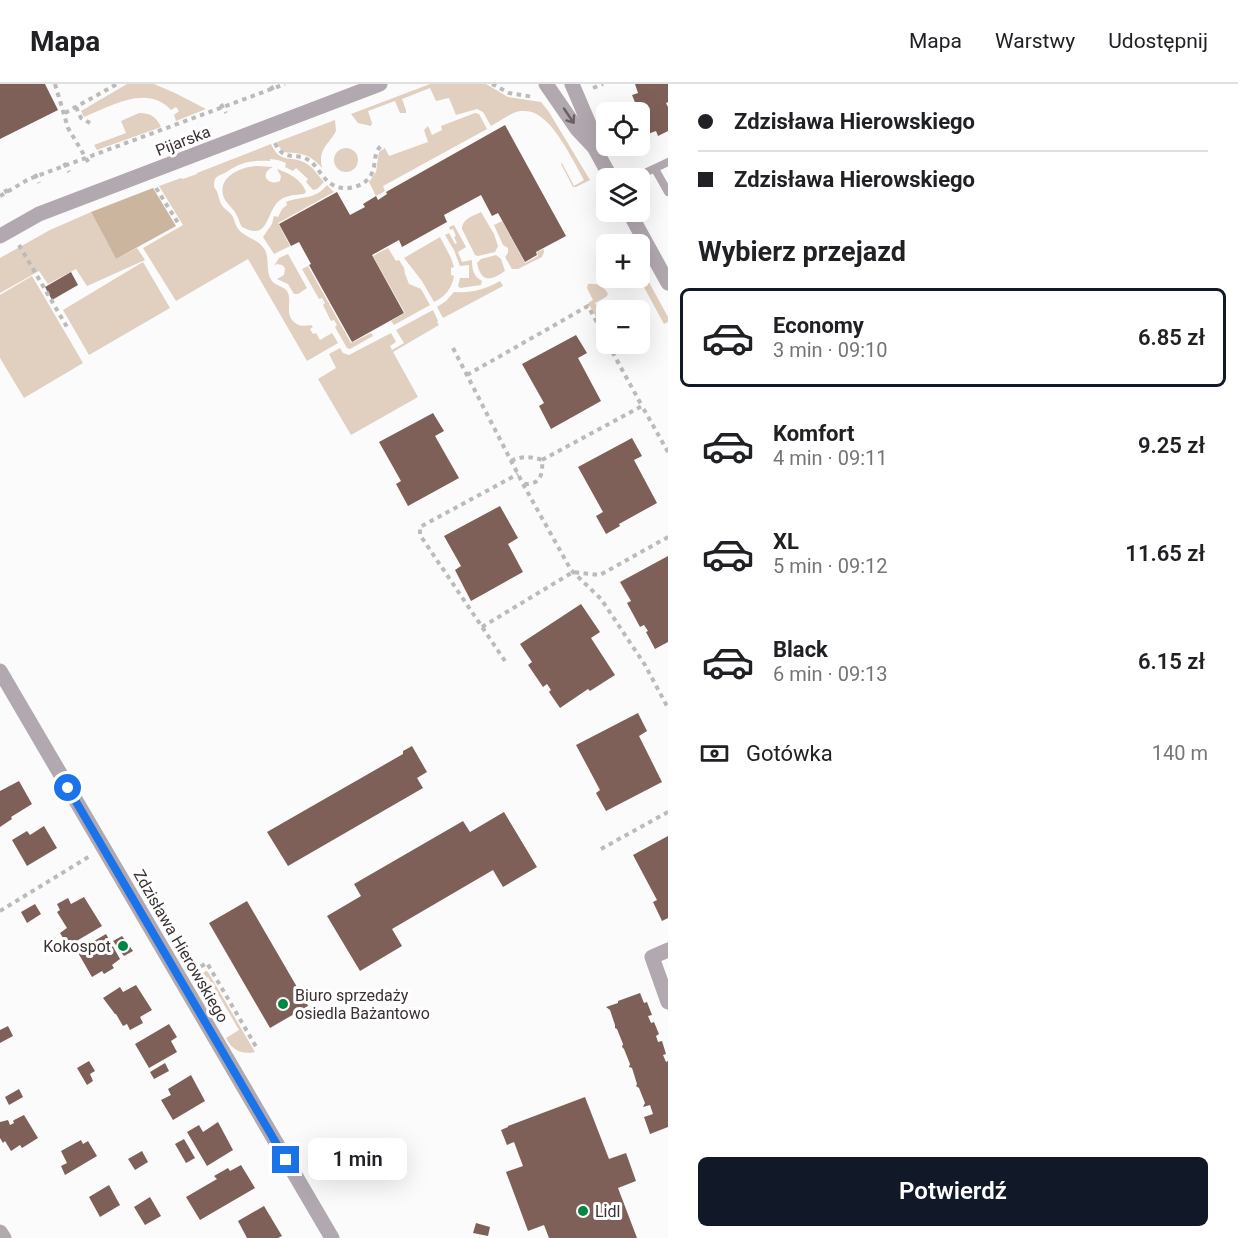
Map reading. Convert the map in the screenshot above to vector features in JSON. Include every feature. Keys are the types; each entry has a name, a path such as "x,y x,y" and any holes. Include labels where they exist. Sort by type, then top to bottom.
{"street":[{"name":"Pijarska","path":"0,236 39,214 380,84"},
{"path":"546,84 577,129 594,147 606,168"},
{"path":"572,84 590,124 594,147"},
{"path":"634,222 668,283"},
{"name":"Zdzisława Hierowskiego","path":"0,671 332,1238"},
{"path":"668,950 652,957 668,1002"},
{"path":"0,1232 4,1238"}],"lane":[{"path":"650,170 668,162"},
{"path":"655,168 668,192"}],"path":[{"path":"55,84 68,128 90,165"},
{"path":"64,114 117,84"},
{"path":"0,196 5,190 36,175 87,158 271,87 285,84"},
{"path":"492,84 509,93 536,97"},
{"path":"592,88 603,84"},
{"path":"271,87 275,94"},
{"path":"222,106 226,114"},
{"path":"76,107 81,118 90,123"},
{"path":"273,140 280,153 308,159 333,185 346,188 359,185 370,176 377,149 382,145"},
{"path":"65,164 69,172"},
{"path":"36,175 39,183"},
{"path":"154,185 180,226"},
{"path":"5,190 9,197"},
{"path":"17,242 67,327"},
{"path":"466,375 588,306 596,321"},
{"path":"453,348 523,484 573,572 601,599 645,665 668,708"},
{"path":"613,354 668,452"},
{"path":"542,460 642,406"},
{"path":"511,461 522,456 542,460"},
{"path":"523,484 532,485 538,481 543,470 542,460"},
{"path":"505,661 420,535 420,527 518,474"},
{"path":"482,627 573,572 600,575 668,537"},
{"path":"601,849 668,812"},
{"path":"0,911 104,848"},
{"path":"179,978 207,963 258,1050"}],"shaded area":[{"path":"127,84 154,84 206,109 176,121 174,115 179,111 176,107 171,110 161,102 140,98 117,103 84,117 81,111"},
{"path":"430,84 486,84 508,97 541,102 590,180 573,187 562,163 574,186 584,180 564,144 551,127 532,112 516,112 491,126 483,112 477,109 456,115 449,98 436,101 430,88 402,99 406,113 400,113 395,101 368,111 371,126 358,123 351,114"},
{"path":"139,113 152,116 161,127 97,150 94,145 126,133 121,121"},
{"path":"475,113 479,114 487,129 383,186 385,191 376,196 369,182 376,172 379,152 385,148 389,156 428,142 424,130 428,126 432,135 442,130 441,126"},
{"path":"335,120 336,131 321,156 322,168 307,156 284,152 279,147 277,142"},
{"path":"271,144 279,155 302,161 310,166 324,182 313,190 306,182 308,179 296,168 293,171 285,167 286,163 270,159 270,161 253,161 243,164 218,176 214,187 221,204 231,214 242,233 260,244 265,250 270,277 289,295 291,318 296,324 311,325 313,327 310,329 313,334 316,333 320,340 332,333 338,343 307,361 248,259 176,301 143,248 183,225 159,186 197,174"},
{"path":"346,148 355,151 358,160 355,169 346,172 337,169 334,160 337,151"},
{"path":"273,167 266,173 268,181 280,181 281,176 277,169 298,181 306,192 280,200 266,224 258,231 251,231 242,227 222,191 224,184 232,174 244,168"},
{"path":"327,185 334,192 278,223 290,246 274,254 263,237 272,224 274,216 278,217 287,205 286,202 313,196"},
{"path":"153,188 176,226 116,259 91,212"},
{"path":"91,212 116,259 137,248 145,260 87,286 76,269 48,284 39,271 0,293 0,258 50,230"},
{"path":"481,212 498,246 495,252 478,256 475,255 462,226 471,216"},
{"path":"502,221 525,263 538,256 537,252 544,249 542,257 518,269 512,269 505,257 508,248 503,245 494,225"},
{"path":"454,225 466,247 458,252 462,262 472,260 474,272 482,281 481,285 460,288 458,286 460,278 469,278 469,265 460,266 445,235 449,233 455,244 457,243 453,229 450,230 449,227"},
{"path":"440,237 451,258 454,267 451,268 451,275 454,276 447,292 434,302 422,281 404,258"},
{"path":"388,248 396,261 399,260 404,268 409,284 421,289 430,305 394,325 391,321 405,313 373,256"},
{"path":"288,254 307,288 298,294 294,294 288,284 277,279 284,275 285,268 277,264 274,266 279,258"},
{"path":"496,255 501,259 505,271 495,277 484,277 477,263 481,259"},
{"path":"143,262 170,308 89,355 63,310"},
{"path":"308,266 351,343 371,333 373,336 350,349 347,348 335,327 337,325 334,320 331,321 323,305 325,303 322,298 319,299 302,269"},
{"path":"32,276 83,363 24,398 0,358 0,295"},
{"path":"500,281 503,286 443,318 437,307 454,292 478,290"},
{"path":"588,284 594,284 596,288 603,288 608,294 600,300 596,300 596,317 588,303 593,300 587,288"},
{"path":"650,284 668,317 668,322 664,324 644,288 650,288"},
{"path":"433,310 439,325 393,352 418,397 351,435 318,379 336,368 329,354 340,348 343,353 349,355 391,333 396,342 390,346 392,350 404,343 396,330"},
{"path":"206,971 255,1052 242,1052 228,1042 226,1038 239,1030 208,977 195,984 193,979"}],"building":[{"path":"0,84 45,84 58,110 0,139"},
{"path":"635,84 668,84 668,102 666,103 668,131 658,136 656,131 650,133 650,102 635,102 632,95 638,93"},
{"path":"505,125 566,236 536,252 537,255 525,262 498,213 492,216 481,195 444,215 447,222 402,247 399,240 372,255 404,313 352,342 309,265 311,264 299,242 291,246 279,224 337,192 350,215 365,207 363,204 376,196 378,200 387,194 386,192"},
{"path":"71,272 78,285 52,300 45,287"},
{"path":"576,335 587,353 578,358 601,401 551,429 539,406 544,403 522,364"},
{"path":"433,413 444,431 435,436 459,478 408,506 396,484 401,481 379,442"},
{"path":"632,438 642,456 634,460 657,503 606,534 596,516 603,512 578,467"},
{"path":"500,506 518,538 508,544 523,572 471,601 455,570 461,566 444,536"},
{"path":"668,556 668,642 655,649 646,632 648,631 644,625 640,627 627,603 631,601 620,582"},
{"path":"581,604 600,632 591,638 615,675 590,691 588,689 560,708 549,692 551,690 547,684 543,687 528,665 532,662 520,644"},
{"path":"638,713 647,731 639,736 662,782 606,811 596,793 600,790 576,745"},
{"path":"412,746 427,772 417,778 423,788 288,866 267,832 403,754 403,751"},
{"path":"19,781 32,804 0,827 0,791"},
{"path":"504,812 537,867 503,887 493,870 392,929 402,946 360,971 327,916 361,896 354,884 463,821 470,832"},
{"path":"44,826 57,848 27,866 12,840 27,831 30,835"},
{"path":"668,836 668,918 662,921 653,902 657,900 633,855"},
{"path":"84,897 102,926 68,946 60,933 67,928 57,912 60,910 57,904 68,898 71,904"},
{"path":"247,901 308,1006 270,1028 209,923"},
{"path":"35,904 41,914 27,923 21,912"},
{"path":"106,934 120,959 112,965 114,968 92,977 77,951"},
{"name":"Kokospot","path":"122,936 133,951 124,956 113,941"},
{"path":"136,985 152,1010 140,1017 143,1023 130,1030 127,1024 123,1026 103,998 120,987 123,992"},
{"path":"640,993 644,1003 647,1002 652,1015 648,1016 651,1023 654,1022 659,1034 656,1036 658,1042 662,1041 666,1054 663,1055 666,1062 668,1061 668,1127 650,1134 644,1117 653,1114 650,1105 643,1107 645,1103 636,1086 632,1068 629,1067 630,1064 610,1010 606,1007"},
{"path":"169,1024 177,1037 171,1041 177,1052 149,1068 135,1044"},
{"path":"8,1026 13,1036 0,1043 0,1030"},
{"path":"89,1061 95,1071 90,1074 93,1081 87,1085 77,1068"},
{"path":"165,1063 169,1071 154,1079 150,1072"},
{"path":"191,1075 205,1101 173,1120 161,1100 171,1095 168,1089"},
{"path":"19,1089 23,1097 9,1105 5,1097"},
{"path":"585,1097 609,1159 626,1153 636,1181 618,1188 637,1238 549,1238 544,1225 528,1231 506,1172 523,1166 514,1142 507,1145 501,1130"},
{"path":"24,1115 38,1138 22,1148 20,1145 11,1151 5,1141 3,1143 0,1138 0,1122 8,1120 10,1125"},
{"path":"218,1122 233,1150 207,1166 187,1132 199,1125 203,1132"},
{"path":"184,1139 195,1158 186,1163 175,1144"},
{"path":"81,1140 83,1144 88,1141 97,1156 65,1175 61,1166 67,1163 61,1151"},
{"path":"142,1151 148,1162 135,1170 128,1159"},
{"path":"241,1165 255,1188 200,1220 186,1197 217,1179 214,1176 228,1168 230,1171"},
{"path":"109,1185 120,1205 100,1217 89,1197"},
{"path":"150,1197 161,1216 145,1225 134,1207"},
{"path":"264,1206 282,1236 247,1238 238,1221"},
{"path":"476,1223 490,1227 488,1236 473,1233"}],"place":[{"name":"Kokospot","path":"123,946"},
{"name":"Biuro sprzedaży osiedla Bażantowo","path":"283,1004"},
{"name":"Lidl","path":"583,1211"}],"route":[{"path":"68,788 286,1160"}]}
